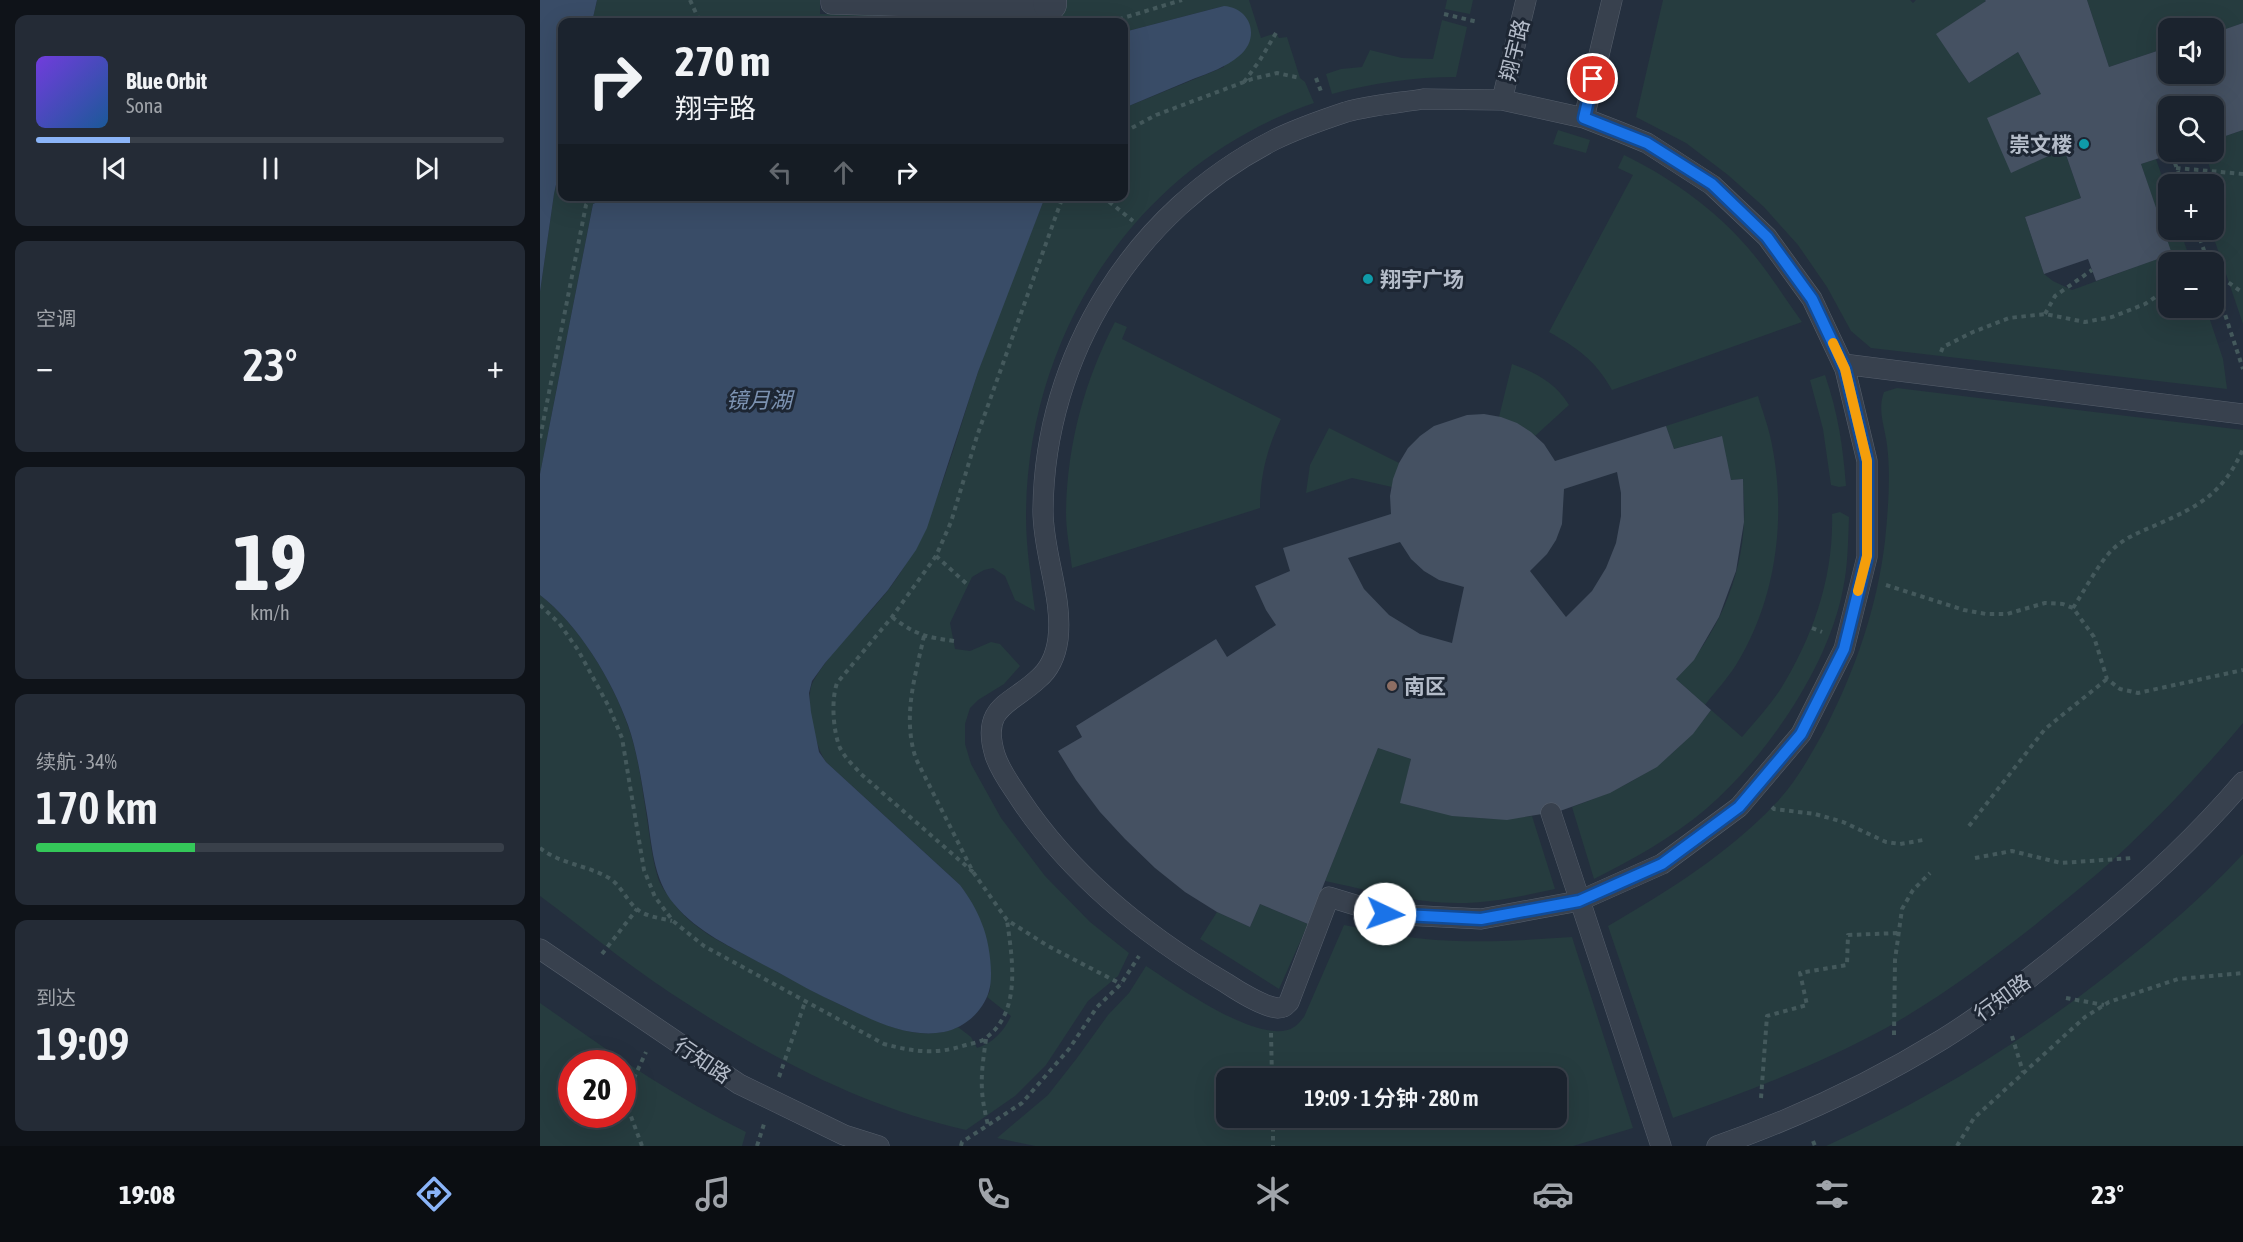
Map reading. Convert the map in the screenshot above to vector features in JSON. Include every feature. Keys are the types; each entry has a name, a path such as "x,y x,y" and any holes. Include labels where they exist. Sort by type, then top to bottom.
{"lane":[{"path":"831,0 831,4 1037,10 1050,2"},
{"name":"翔宇路","path":"1502,100 1526,0"},
{"path":"1584,118 1612,0"},
{"path":"1423,99 1502,100 1584,118 1647,143 1712,184 1767,237 1812,299 1843,364 1867,461 1867,556 1844,649 1801,734 1753,791 1739,807 1662,864 1579,901 1481,919 1385,914 1329,897 1289,1002 1283,1007 1271,1005 1243,994 1196,965 1114,905 1075,867 1034,820 1000,770 992,739 992,725 999,709 1009,699 1039,679 1050,665 1056,651 1059,631 1058,605 1048,558 1043,512 1050,435 1071,362 1105,293 1150,234 1209,180 1275,140 1347,112 1423,99"},
{"path":"1843,364 2243,414"},
{"name":"行知路","path":"1717,1146 1833,1099 1943,1039 2044,967 2136,891 2221,808 2243,782"},
{"path":"1551,813 1661,1146"},
{"name":"行知路","path":"540,950 739,1084 843,1140 879,1146"}],"path":[{"path":"690,0 698,18"},
{"path":"1123,18 1182,0"},
{"path":"1444,14 1478,22"},
{"path":"1244,83 1276,33"},
{"path":"1128,130 1156,115 1277,73 1300,78"},
{"path":"1316,78 1323,99"},
{"path":"2174,162 2178,174"},
{"path":"2176,168 2243,174"},
{"path":"540,438 586,205 589,201"},
{"path":"973,872 861,774 845,756 839,746 832,702 837,683 892,617 936,556 951,522 977,436 1061,201"},
{"path":"1107,201 1119,210"},
{"path":"2045,314 2055,296 2092,270"},
{"path":"2224,279 2243,293"},
{"path":"1932,375 1943,347 2009,318 2045,314 2085,322 2112,317 2145,304 2158,295"},
{"path":"2224,311 2243,369"},
{"path":"2073,608 2111,551 2129,537 2182,514 2212,495 2233,472 2243,449"},
{"path":"936,556 968,585"},
{"path":"1862,577 1964,610 1986,614 2007,614 2045,603 2062,604 2073,608 2094,637 2107,679 2120,689 2138,693 2243,670"},
{"path":"540,605 559,623 578,650 609,707 622,738 644,870 655,897 673,921 704,946 885,1044 915,1052 951,1050 986,1039 1001,1023 1009,1006 1012,988 1012,954 1007,920"},
{"path":"892,617 911,632 954,641"},
{"path":"924,636 909,712 910,742 916,759 973,872 1007,920 1048,946 1121,984"},
{"path":"1969,826 2045,729 2107,679"},
{"path":"1753,791 1774,809 1815,814 1843,822 1886,842 1900,844 1923,840"},
{"path":"540,848 570,863 608,877 617,884 637,909 652,916 673,921"},
{"path":"1975,858 2012,851 2061,863 2132,858"},
{"path":"1894,1035 1894,960 1902,909 1913,890 1930,873"},
{"path":"602,954 637,909"},
{"path":"1761,1098 1767,1016 1807,1005 1800,974 1847,965 1848,935 1899,933"},
{"path":"961,1146 962,1142 1022,1103 1069,1049 1097,1007 1121,984 1153,935"},
{"path":"1957,1146 1974,1118 2085,1017 2104,1005 2178,979 2243,973"},
{"path":"2066,998 2104,1005"},
{"path":"1271,1005 1272,1068"},
{"path":"642,1146 626,1103 628,1091 657,1029"},
{"path":"2012,1036 2023,1073"},
{"path":"986,1039 980,1075 982,1101 988,1125"},
{"path":"1273,1128 1273,1146"}],"green space":[{"path":"597,0 820,0 820,14 1014,18 593,18"},
{"path":"1062,0 1249,0 1261,38 1276,33 1279,38 1287,37 1300,78 1305,82 1314,103 1251,130 1195,167 1146,212 1104,263 1071,320 1047,382 1031,448 1026,528 1035,611 1015,600 1005,576 993,568 972,577 950,623 955,649 970,651 991,642 1000,644 1020,666 1004,684 978,700 970,708 965,724 965,744 971,764 1001,818 1045,876 1090,922 1129,953 1118,976 1088,1001 1046,1065 1015,1096 966,1130 887,1107 849,1092 774,1056 669,992 540,896 540,595 568,621 581,637 604,672 613,691 636,755 652,851 660,884 690,921 724,944 831,1000 883,1024 913,1032 928,1033 943,1032 958,1027 971,1037 977,1048 993,1040 1011,1016 987,997 990,991 989,962 984,935 975,910 960,885 826,762 814,734 810,709 811,688 834,651 892,585 915,547 945,475 993,330 1043,201 1128,201 1128,106 1224,67 1224,6 1128,31 1128,18 1062,18"},
{"path":"1447,0 1473,0 1470,14 1445,9"},
{"path":"1663,0 1910,0 1913,3 1916,0 1985,0 1937,34 1969,83 2018,52 2041,94 2011,172 2064,149 2081,198 2025,217 2044,274 2072,290 2158,259 2158,318 2209,318 2223,359 2227,389 1871,348 1851,331 1827,287 1798,245 1764,207 1728,175 1686,143 1636,117"},
{"path":"2087,0 2243,0 2243,23 2224,30 2224,18 2158,18 2158,51 2109,67"},
{"path":"1442,20 1467,27 1456,77 1394,81 1332,94 1326,74 1341,69 1362,67 1370,50 1402,58 1433,59"},
{"path":"1558,130 1590,140 1586,153 1553,144"},
{"path":"2243,130 2243,324 2224,268 2224,252 2218,252 2214,240 2224,240 2224,174 2212,174 2208,162 2224,162 2224,137"},
{"path":"1624,155 1655,171 1685,191 1727,226 1756,258 1802,322 1612,390 1593,363 1549,332 1633,175 1618,168"},
{"path":"2156,159 2161,174 2158,174 2158,215 2141,164"},
{"path":"558,176 558,201 600,201 593,204 540,474 540,292"},
{"path":"2166,240 2183,240 2188,252 2170,252"},
{"path":"1115,322 1127,327 1122,339 1281,419 1265,462 1260,508 1072,568 1066,513 1074,439 1079,414 1094,368"},
{"path":"1512,364 1551,384 1569,405 1535,436 1499,417"},
{"path":"1825,375 1839,430 1846,486 1831,485 1823,429 1810,380"},
{"path":"1897,388 2243,430 2243,723 2187,786 2117,856 1999,953 1925,1005 1886,1028 1808,1066 1673,1118 1608,926 1653,899 1738,839 1776,803 1790,786 1824,731 1855,662 1876,591 1885,541 1889,493 1888,457 1881,405 1884,392"},
{"path":"1758,396 1770,434 1776,468 1778,527 1775,556 1761,613 1750,639 1736,665 1705,705 1676,679 1715,626 1732,586 1742,543 1743,479 1731,480 1721,436 1674,449 1666,426"},
{"path":"1329,428 1399,463 1392,487 1352,478 1306,493 1310,465"},
{"path":"1840,512 1849,517 1843,589 1824,649 1791,709 1751,764 1706,809 1666,839 1594,879 1572,807 1614,790 1649,770 1681,745 1711,710 1742,737 1780,690 1802,649 1825,583 1832,537 1832,514"},
{"path":"1378,748 1411,759 1401,803 1466,817 1498,819 1532,816 1555,889 1519,897 1470,903 1441,902 1424,901 1325,881"},
{"path":"2243,854 2243,1146 1826,1146 1937,1089 2043,1023 2162,931 2212,886"},
{"path":"1260,904 1308,924 1279,989 1200,939 1217,912 1250,927"},
{"path":"1344,925 1389,934 1439,940 1506,941 1572,937 1633,1128 1573,1146 1035,1146 997,1138 1048,1095 1108,1015 1129,993 1146,966 1197,999 1240,1022 1261,1029 1280,1031 1298,1024 1304,1017"},
{"path":"540,1003 608,1050 558,1050 558,1128 636,1128 636,1069 692,1103 746,1132 742,1146 540,1146"}],"water":[{"path":"540,0 597,0 593,18 558,18 558,176 540,292"},
{"path":"1224,6 1241,12 1250,25 1251,33 1246,49 1229,63 1128,106 1128,31"},
{"name":"镜月湖","path":"599,201 1043,201 978,372 927,528 916,550 888,590 812,681 809,693 819,752 826,762 960,885 980,919 985,931 990,958 989,991 982,1006 972,1018 959,1027 944,1032 928,1033 897,1029 816,993 705,931 683,914 662,884 652,850 637,758 621,708 603,672 580,637 568,621 540,595 540,474 593,204"}],"building":[{"name":"崇文楼","path":"2087,0 2109,67 2158,51 2158,84 2224,84 2224,30 2243,23 2243,130 2224,137 2224,96 2158,96 2158,158 2141,164 2158,213 2158,240 2167,240 2171,252 2158,252 2158,259 2096,281 2088,259 2044,274 2025,217 2081,198 2064,149 2011,173 1987,118 2041,94 2018,52 1969,83 1936,34 1986,1"},
{"path":"1484,414 1517,423 1544,444 1555,461 1666,426 1674,449 1722,436 1731,480 1743,479 1744,522 1736,571 1719,617 1694,660 1676,679 1711,710 1693,734 1657,767 1610,793 1560,811 1507,820 1452,816 1400,803 1411,759 1378,748 1308,924 1260,904 1250,927 1217,912 1185,892 1155,868 1125,839 1100,812 1058,751 1082,737 1076,726 1216,639 1227,657 1276,625 1255,586 1290,571 1283,548 1391,514 1390,496 1393,479 1408,448 1434,426 1467,415","holes":["1617,472 1621,493 1621,516 1616,543 1606,568 1592,591 1566,617 1530,571 1547,554 1556,540 1562,524 1564,489","1400,542 1411,559 1424,571 1439,580 1464,587 1452,643 1420,634 1389,615 1364,589 1348,558"]}],"slow traffic":[{"path":"1833,343 1845,369 1867,461 1867,556 1858,591"}],"place":[{"name":"崇文楼","path":"2084,144"},
{"name":"翔宇广场","path":"1368,279"},
{"name":"南区","path":"1392,686"}],"route":[{"path":"1385,914 1481,919 1579,901 1662,864 1739,807 1801,734 1846,642 1867,556 1867,461 1843,364 1812,299 1767,237 1712,184 1647,143 1584,118 1593,79"}]}
